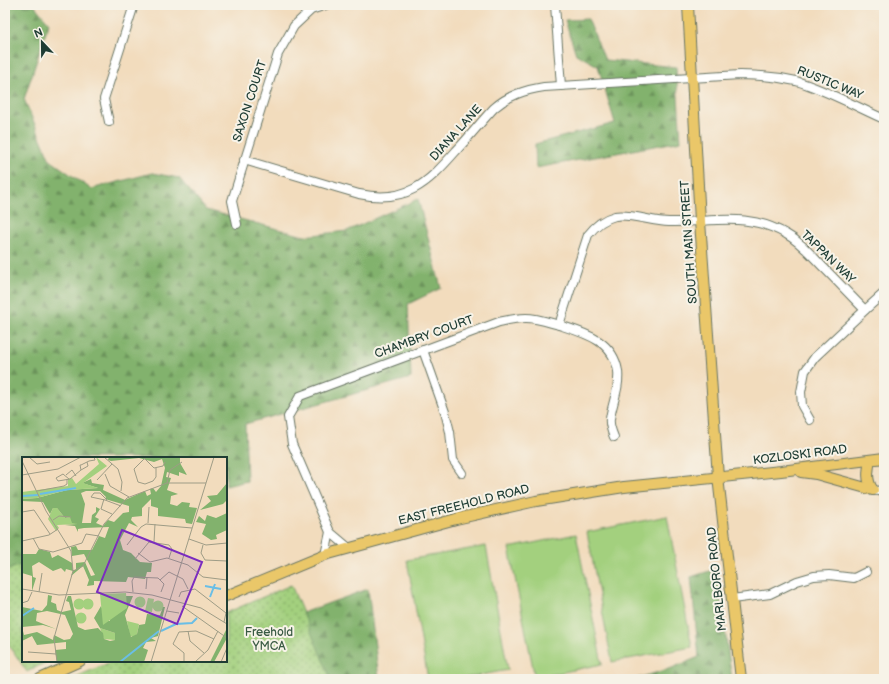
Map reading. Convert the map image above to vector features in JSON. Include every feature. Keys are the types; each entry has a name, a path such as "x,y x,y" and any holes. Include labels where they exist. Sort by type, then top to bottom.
{"main road":[{"name":"SOUTH MAIN STREET","path":"688,5 700,221 718,477"},
{"name":"KOZLOSKI ROAD","path":"718,477 781,471 884,458"},
{"path":"870,460 868,477 870,486 873,490"},
{"path":"781,471 816,474 873,490"},
{"name":"EAST FREEHOLD ROAD","path":"227,596 325,555 456,519 536,501 624,487 718,477"},
{"name":"MARLBORO ROAD","path":"718,477 741,679"},
{"path":"40,679 78,662"}],"street":[{"path":"109,122 104,99 134,5"},
{"name":"SAXON COURT","path":"237,224 232,201 278,54 294,26 311,10 326,5"},
{"path":"555,5 561,86"},
{"name":"RUSTIC WAY","path":"692,78 740,75 783,78 812,86 884,119"},
{"name":"DIANA LANE","path":"244,160 370,197 393,196 413,190 436,174 494,108 510,96 530,89 692,78"},
{"name":"TAPPAN WAY","path":"559,325 588,235 601,222 616,216 626,216 659,222 728,219 746,220 760,223 786,234 808,251 865,310"},
{"path":"810,420 802,406 801,392 805,372 815,357 884,293"},
{"name":"CHAMBRY COURT","path":"349,548 330,532 292,444 288,417 300,396 509,319 539,319 593,336 607,348 612,355 618,370 618,389 610,421 614,437"},
{"path":"423,350 445,412 450,432 453,460 462,473"},
{"path":"873,490 884,492"},
{"path":"325,555 330,532"},
{"path":"732,599 770,594 798,581 814,576 829,575 854,578 866,572"}],"green space":[{"path":"5,5 34,5 49,23 24,99 50,160 91,189 152,173 179,178 206,210 304,236 347,231 418,199 441,288 408,304 411,378 245,424 247,481 227,486 227,457 22,457 22,564 5,571"},
{"path":"588,19 605,60 676,67 681,141 536,168 535,144 615,123 598,66 576,54 565,20"},
{"path":"667,516 692,647 612,662 587,532"},
{"path":"576,534 602,664 535,678 509,548"},
{"path":"486,546 508,670 460,679 428,679 407,560"},
{"path":"22,564 22,662 46,662 27,672 5,639 5,571"},
{"path":"716,569 732,679 635,679 672,668 699,657 691,577"},
{"name":"Freehold YMCA","path":"291,585 331,679 71,679 111,662 227,662 227,613"},
{"path":"368,589 379,679 291,679 291,617"}]}
